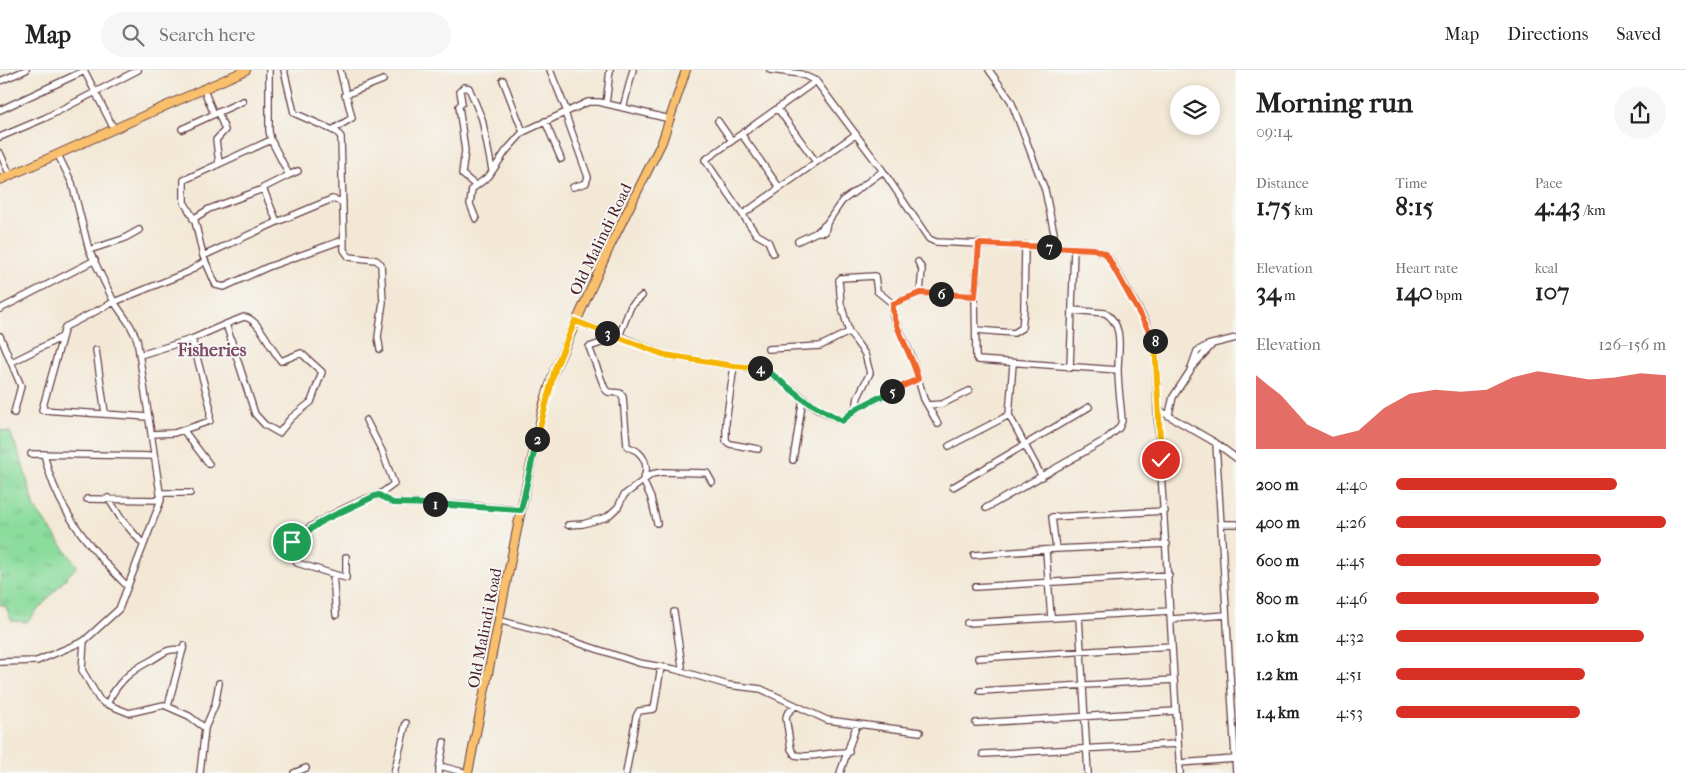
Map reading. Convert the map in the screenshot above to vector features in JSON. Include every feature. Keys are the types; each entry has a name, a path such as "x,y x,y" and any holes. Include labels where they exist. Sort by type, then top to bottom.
{"main road":[{"path":"0,180 246,70"},
{"name":"Old Malindi Road","path":"468,773 544,403 555,369 575,321 660,147 686,70"}],"street":[{"path":"0,81 26,70"},
{"path":"0,110 84,70 114,128"},
{"path":"0,137 45,118 138,70"},
{"path":"269,70 268,117 271,140 289,174"},
{"path":"284,70 294,113 332,130 341,137 342,240 347,256 376,260 380,264 383,302 378,338 380,349"},
{"path":"332,130 352,118 340,70"},
{"path":"550,70 588,177 586,183 573,186"},
{"path":"606,104 610,70"},
{"path":"623,108 633,70"},
{"path":"770,70 801,74 816,81 883,171 929,239 936,242 1098,250 1106,254 1146,322 1156,346 1157,409 1165,511 1180,773"},
{"path":"989,70 1011,101 1045,190 1054,233 1053,247"},
{"path":"345,95 383,80"},
{"path":"503,80 523,132"},
{"path":"773,253 768,241 756,234 703,157 742,135 816,81"},
{"path":"475,185 462,174 465,151 459,106 462,102 460,91 464,87 471,91 478,108 488,144 492,170"},
{"path":"203,88 225,130 216,140 219,163"},
{"path":"182,129 243,101"},
{"path":"476,219 470,204 475,185 484,180 523,132 591,101 670,119"},
{"path":"778,109 816,162"},
{"path":"545,121 561,159"},
{"path":"718,121 732,141"},
{"path":"743,214 856,134"},
{"path":"742,135 779,187"},
{"path":"271,140 184,180 184,202 193,219 204,258 216,285 221,288 268,267 342,240"},
{"path":"0,153 10,175"},
{"path":"0,662 37,661 84,641 116,613 161,500 140,355 133,330 114,302 89,250 72,183 58,155"},
{"path":"193,219 209,209 263,189 267,185 298,170"},
{"path":"798,241 817,232 827,224 842,201 883,171"},
{"path":"263,189 277,222"},
{"path":"150,417 105,412 42,410 62,337 68,324 114,302 188,272 204,258 277,222 332,199 343,202"},
{"path":"89,250 126,238 139,230"},
{"path":"979,244 975,296 978,360 1118,370"},
{"path":"976,330 1014,333 1022,328 1026,246"},
{"path":"1070,368 1074,248"},
{"path":"0,309 95,260"},
{"path":"918,262 922,269 920,293"},
{"path":"856,409 858,397 870,373 865,354 849,332 841,304 840,278 875,276 877,291 893,304 894,316 911,355 928,405 938,424"},
{"path":"893,304 920,293 975,296"},
{"path":"619,336 631,306 642,296"},
{"path":"986,508 1105,440 1119,428 1122,421 1118,370 1120,343 1115,321 1106,313 1072,310"},
{"path":"140,355 192,339 226,324 247,317 259,328 281,361 301,353 321,370 311,402 291,418 282,432 276,433 255,414 226,324"},
{"path":"575,321 619,336 665,355 734,366 763,368 803,399 842,421 856,409 918,379"},
{"path":"768,349 820,346 849,332"},
{"path":"612,334 604,342 589,347 605,389 608,392 620,394 623,397 627,446 638,452 646,463 646,474 643,480"},
{"path":"0,336 21,386 14,413"},
{"path":"12,362 62,337"},
{"path":"1168,414 1173,396 1191,368 1197,351 1236,338"},
{"path":"152,434 184,431 210,421 212,417 192,339"},
{"path":"96,350 105,412"},
{"path":"1013,364 1009,415 1042,477"},
{"path":"734,366 726,422 726,441 730,444 758,448"},
{"path":"928,405 942,404 969,391"},
{"path":"793,460 803,399"},
{"path":"953,488 1089,407"},
{"path":"1157,409 1216,443 1236,458"},
{"path":"949,446 1009,415"},
{"path":"346,557 346,578 297,563 292,542 331,516 379,495 394,484 382,451 366,420"},
{"path":"184,431 209,464"},
{"path":"1216,443 1236,773"},
{"path":"31,454 154,456"},
{"path":"44,454 61,505 98,556 127,586"},
{"path":"568,525 582,524 606,517 618,507 624,495 643,480 662,472 708,474 712,482"},
{"path":"643,480 651,498 657,523"},
{"path":"160,493 190,493"},
{"path":"379,495 393,503 462,505 521,510"},
{"path":"108,498 122,520 143,544"},
{"path":"87,499 161,500"},
{"path":"1056,549 1052,517 1165,511"},
{"path":"1222,524 1236,524"},
{"path":"974,555 1167,544"},
{"path":"1046,551 1051,618"},
{"path":"333,574 336,615"},
{"path":"975,586 1049,584 1169,575"},
{"path":"967,623 1170,611"},
{"path":"674,612 682,666"},
{"path":"1171,619 1226,615"},
{"path":"1079,617 1088,773"},
{"path":"498,620 551,634 639,663 728,685 761,690 827,720 920,732"},
{"path":"84,641 82,670 99,699 129,712 160,705 168,706 189,716 205,728"},
{"path":"978,658 1172,646"},
{"path":"107,704 117,686 135,668 166,650 184,647 168,706"},
{"path":"626,773 636,717 639,712 654,709 661,667"},
{"path":"980,691 1174,680"},
{"path":"200,773 205,728 215,705 219,683"},
{"path":"795,706 787,714 786,718 791,749 794,754 822,756 838,751 849,752"},
{"path":"976,723 1176,711"},
{"path":"394,773 406,723"},
{"path":"840,773 849,752 857,724"},
{"path":"439,771 444,742"},
{"path":"983,754 1178,744"},
{"path":"1179,763 1235,759"},
{"path":"439,771 444,767 468,773"},
{"path":"294,773 306,768"}],"green space":[{"path":"0,430 10,432 21,459 35,508 77,566 27,622 12,621 5,605 0,605"}],"district":[{"name":"Fisheries","path":"212,350"}],"route":[{"path":"292,542 324,520 353,505 379,495 393,503 462,505 521,510 544,403 555,369 575,321 596,330 619,336 665,355 734,366 763,368 824,413 842,421 845,420 856,409 918,379 911,355 896,323 893,304 920,293 975,296 979,244 1094,249 1106,254 1146,322 1156,346 1157,409 1161,460"}]}
